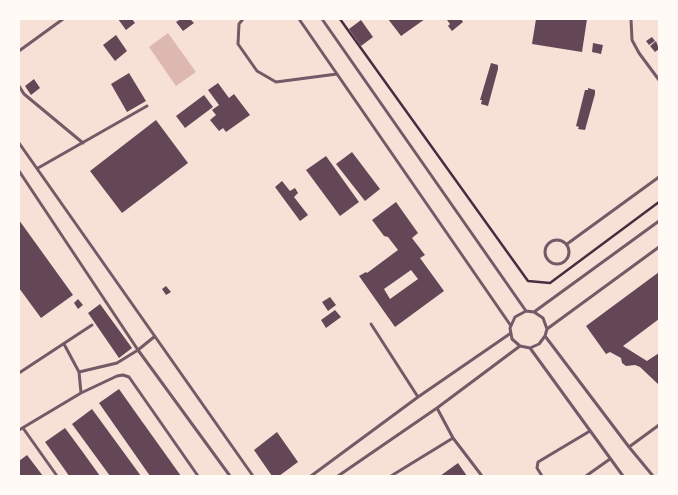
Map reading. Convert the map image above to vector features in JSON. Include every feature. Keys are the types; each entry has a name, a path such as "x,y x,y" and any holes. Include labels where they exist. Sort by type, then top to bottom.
{"lane":[{"path":"19,51 64,19"},
{"path":"244,19 239,24 238,44 257,71 276,82 337,74"},
{"path":"299,19 511,326"},
{"path":"322,19 526,312"},
{"path":"631,19 632,40 639,53 659,80"},
{"path":"19,86 24,94 83,142"},
{"path":"38,168 147,106"},
{"path":"19,143 253,476"},
{"path":"19,171 138,350 230,476"},
{"path":"567,244 659,177"},
{"path":"534,312 659,221"},
{"path":"558,240 567,244 569,256 567,259 561,264 548,260 545,253 546,245 550,241 558,240"},
{"path":"547,329 659,247"},
{"path":"526,312 534,312 543,318 547,329 546,336 539,344 530,348 520,346 512,339 511,326 515,317 526,312"},
{"path":"371,324 418,397"},
{"path":"19,373 92,325"},
{"path":"311,476 418,397 511,333"},
{"path":"546,336 628,447 653,476"},
{"path":"79,372 117,363 138,350 154,337"},
{"path":"64,344 79,372 81,394"},
{"path":"338,476 437,408 520,346"},
{"path":"530,348 622,476"},
{"path":"57,476 21,429 81,394 117,376 123,375 129,377 198,476"},
{"path":"437,408 453,438 482,476"},
{"path":"628,447 659,425"},
{"path":"542,476 537,468 538,462 590,431"},
{"path":"392,476 453,438"},
{"path":"586,476 610,459"}],"path":[{"path":"340,19 528,281 550,283 659,202"}],"shaded area":[{"path":"168,33 196,72 176,86 149,47"}],"building":[{"path":"118,19 132,19 135,23 126,30"},
{"path":"181,19 190,19 194,23 183,31 176,22"},
{"path":"388,19 425,19 401,36"},
{"path":"461,19 463,22 452,31 448,26 450,24 447,20"},
{"path":"536,19 587,19 582,52 532,44"},
{"path":"361,20 373,37 361,46 349,29"},
{"path":"116,35 127,51 115,61 103,45"},
{"path":"652,37 655,41 649,45 646,41"},
{"path":"656,41 659,49 655,52 650,46"},
{"path":"593,43 603,45 601,54 592,52"},
{"path":"491,63 498,65 498,69 488,106 481,104 482,100 480,100"},
{"path":"129,73 146,101 127,112 111,84"},
{"path":"34,79 40,88 31,95 25,86"},
{"path":"218,83 229,98 234,94 250,115 226,132 223,128 219,131 210,120 216,115 212,110 219,105 208,90"},
{"path":"588,88 595,90 595,94 585,130 578,129 579,127 576,126 585,90 588,90"},
{"path":"204,95 213,107 185,128 176,116"},
{"path":"156,120 188,163 122,213 90,171"},
{"path":"352,152 380,189 365,201 336,164"},
{"path":"326,156 359,202 340,216 306,170"},
{"path":"282,181 290,191 295,188 298,193 294,197 308,215 300,221 275,187"},
{"path":"396,202 418,233 412,238 425,255 420,258 444,291 395,327 359,276 366,272 367,273 398,250 388,237 384,236 372,220","holes":["411,270 418,279 390,299 384,289"]},
{"path":"19,220 73,295 41,318 19,288"},
{"path":"659,272 659,319 623,346 647,361 659,353 659,385 640,367 635,365 626,366 622,363 621,358 610,352 606,354 586,326"},
{"path":"166,286 171,292 166,295 162,289"},
{"path":"330,297 336,305 328,311 322,302"},
{"path":"78,299 83,305 78,309 74,303"},
{"path":"100,304 132,348 119,358 88,313"},
{"path":"335,310 341,317 326,328 321,320"},
{"path":"119,389 181,476 150,476 99,403"},
{"path":"92,409 141,476 110,476 72,424"},
{"path":"65,428 100,476 69,476 45,442"},
{"path":"277,432 298,462 279,476 272,476 254,450"},
{"path":"27,455 43,476 19,476 19,461"},
{"path":"458,463 467,476 440,476"}]}
